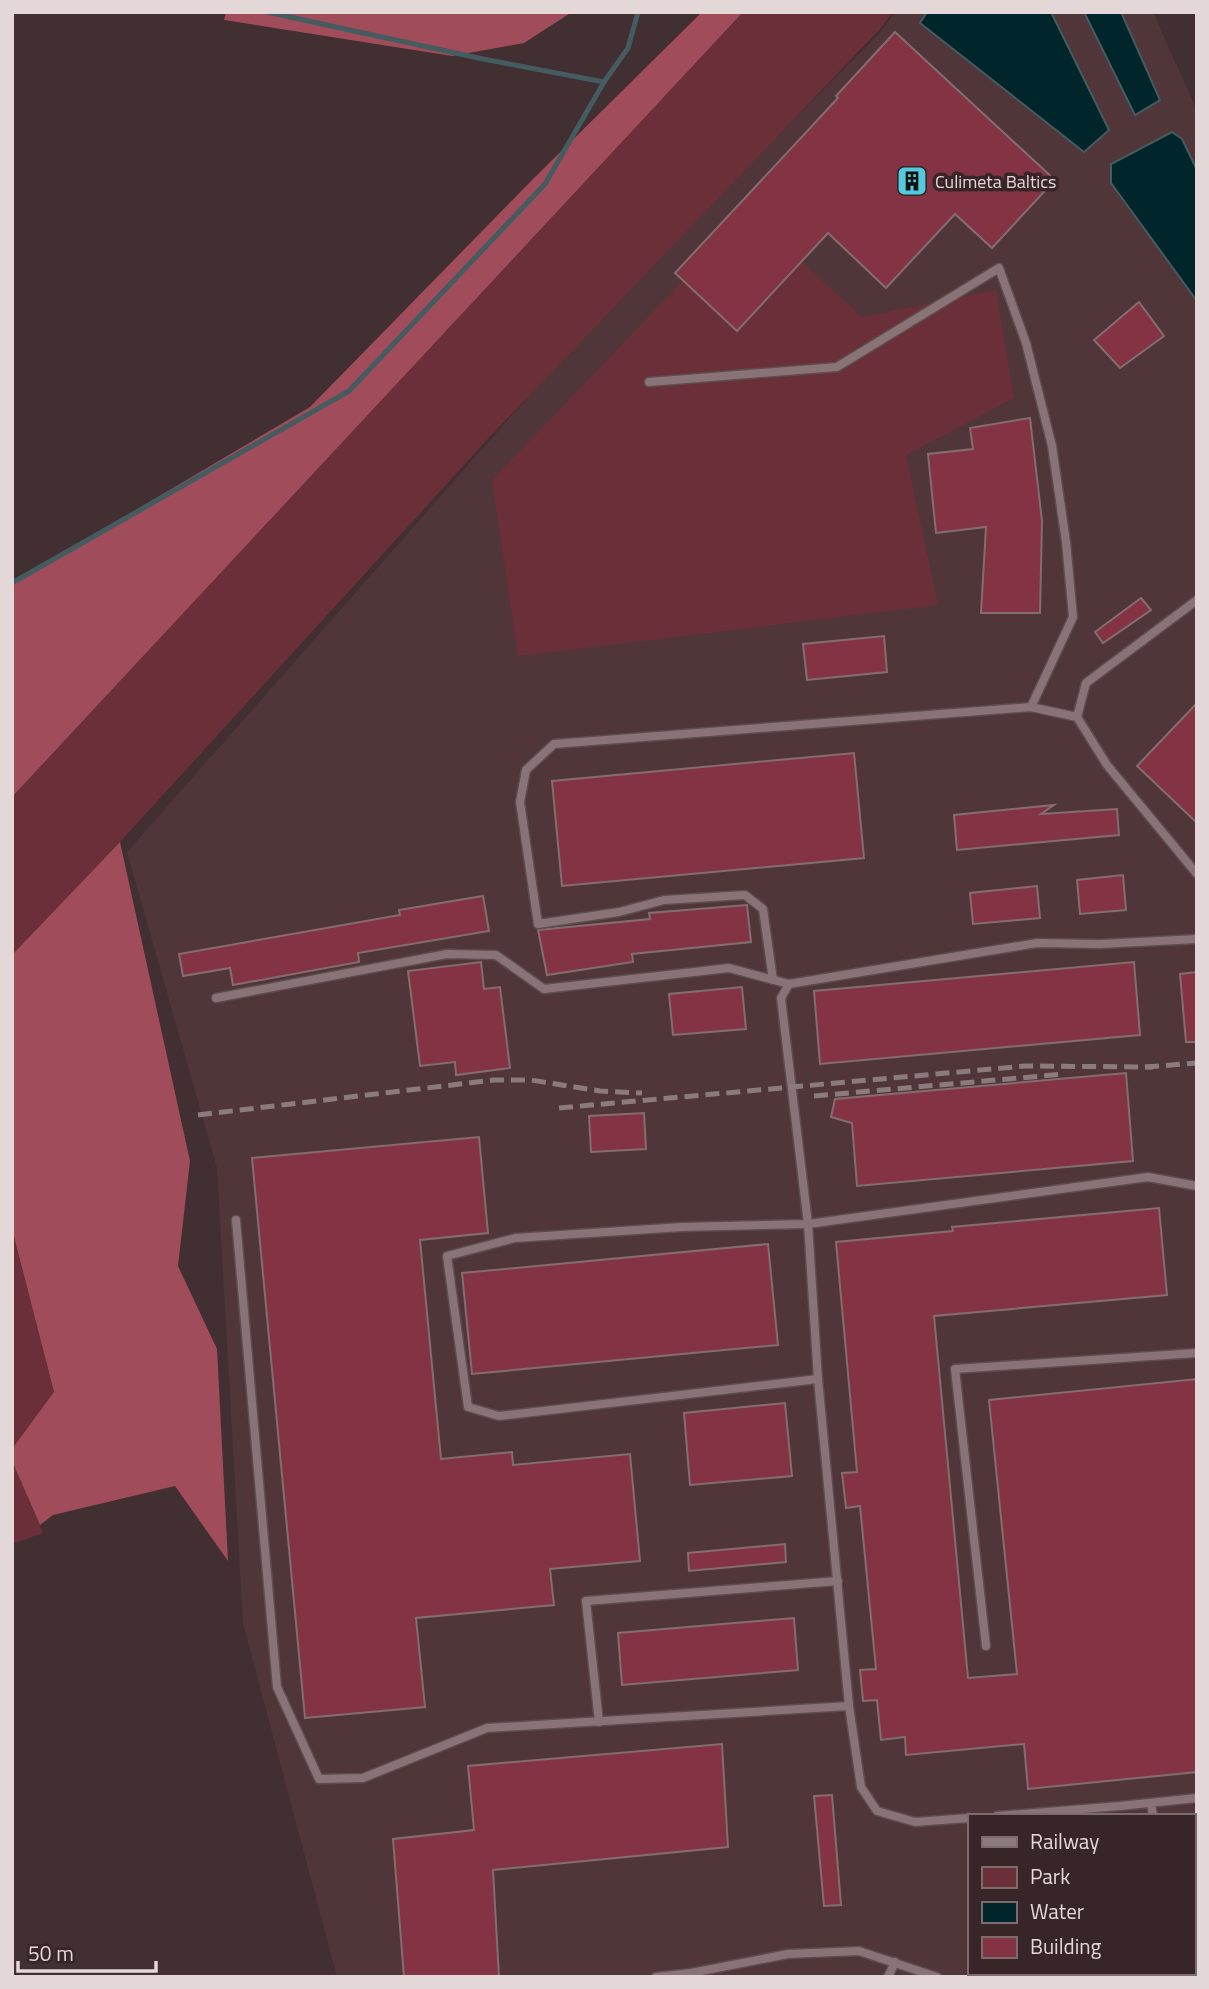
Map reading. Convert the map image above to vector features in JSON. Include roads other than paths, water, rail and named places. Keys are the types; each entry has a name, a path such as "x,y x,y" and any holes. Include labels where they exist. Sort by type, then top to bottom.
{"lane":[{"path":"649,383 836,368 999,268 1026,343 1052,446 1066,542 1073,617 1031,707"},
{"path":"1077,717 1086,683 1197,600"},
{"path":"773,979 763,909 745,895 664,900 619,912 538,924 520,802 526,770 554,744 1031,707 1077,717 1107,765 1197,874"},
{"path":"216,998 447,954 496,955 544,989 729,968 789,984 1037,943 1100,944 1197,939"},
{"path":"789,984 781,998 808,1224 818,1379 849,1706 861,1787 877,1811 915,1822 968,1818"},
{"path":"818,1379 499,1416 468,1407 447,1256 515,1238 682,1227 808,1224 1148,1177 1197,1186"},
{"path":"236,1220 277,1687 319,1779 363,1778 487,1728 849,1706"},
{"path":"986,1646 955,1368 1197,1353"},
{"path":"599,1722 586,1601 838,1581"},
{"path":"1021,1814 1197,1798"},
{"path":"1151,1803 1153,1814"},
{"path":"656,1977 788,1954 859,1951 937,1977"},
{"path":"888,1977 895,1962"}],"water":[{"path":"927,12 1051,12 1109,130 1084,152 920,23"},
{"path":"1084,12 1121,12 1160,100 1135,115"},
{"path":"1172,132 1182,139 1197,170 1197,301 1111,183 1111,164"}],"waterway":[{"path":"267,12 604,82 628,48 638,12"},
{"path":"12,583 349,391 545,184 604,82"}],"railway":[{"path":"1145,1067 1197,1063"},
{"path":"559,1108 1025,1066 1153,1067"},
{"path":"814,1096 1065,1074"},
{"path":"198,1115 494,1080 531,1080 600,1091 642,1093"}],"place":[{"name":"Culimeta Baltics","path":"912,181"}]}
